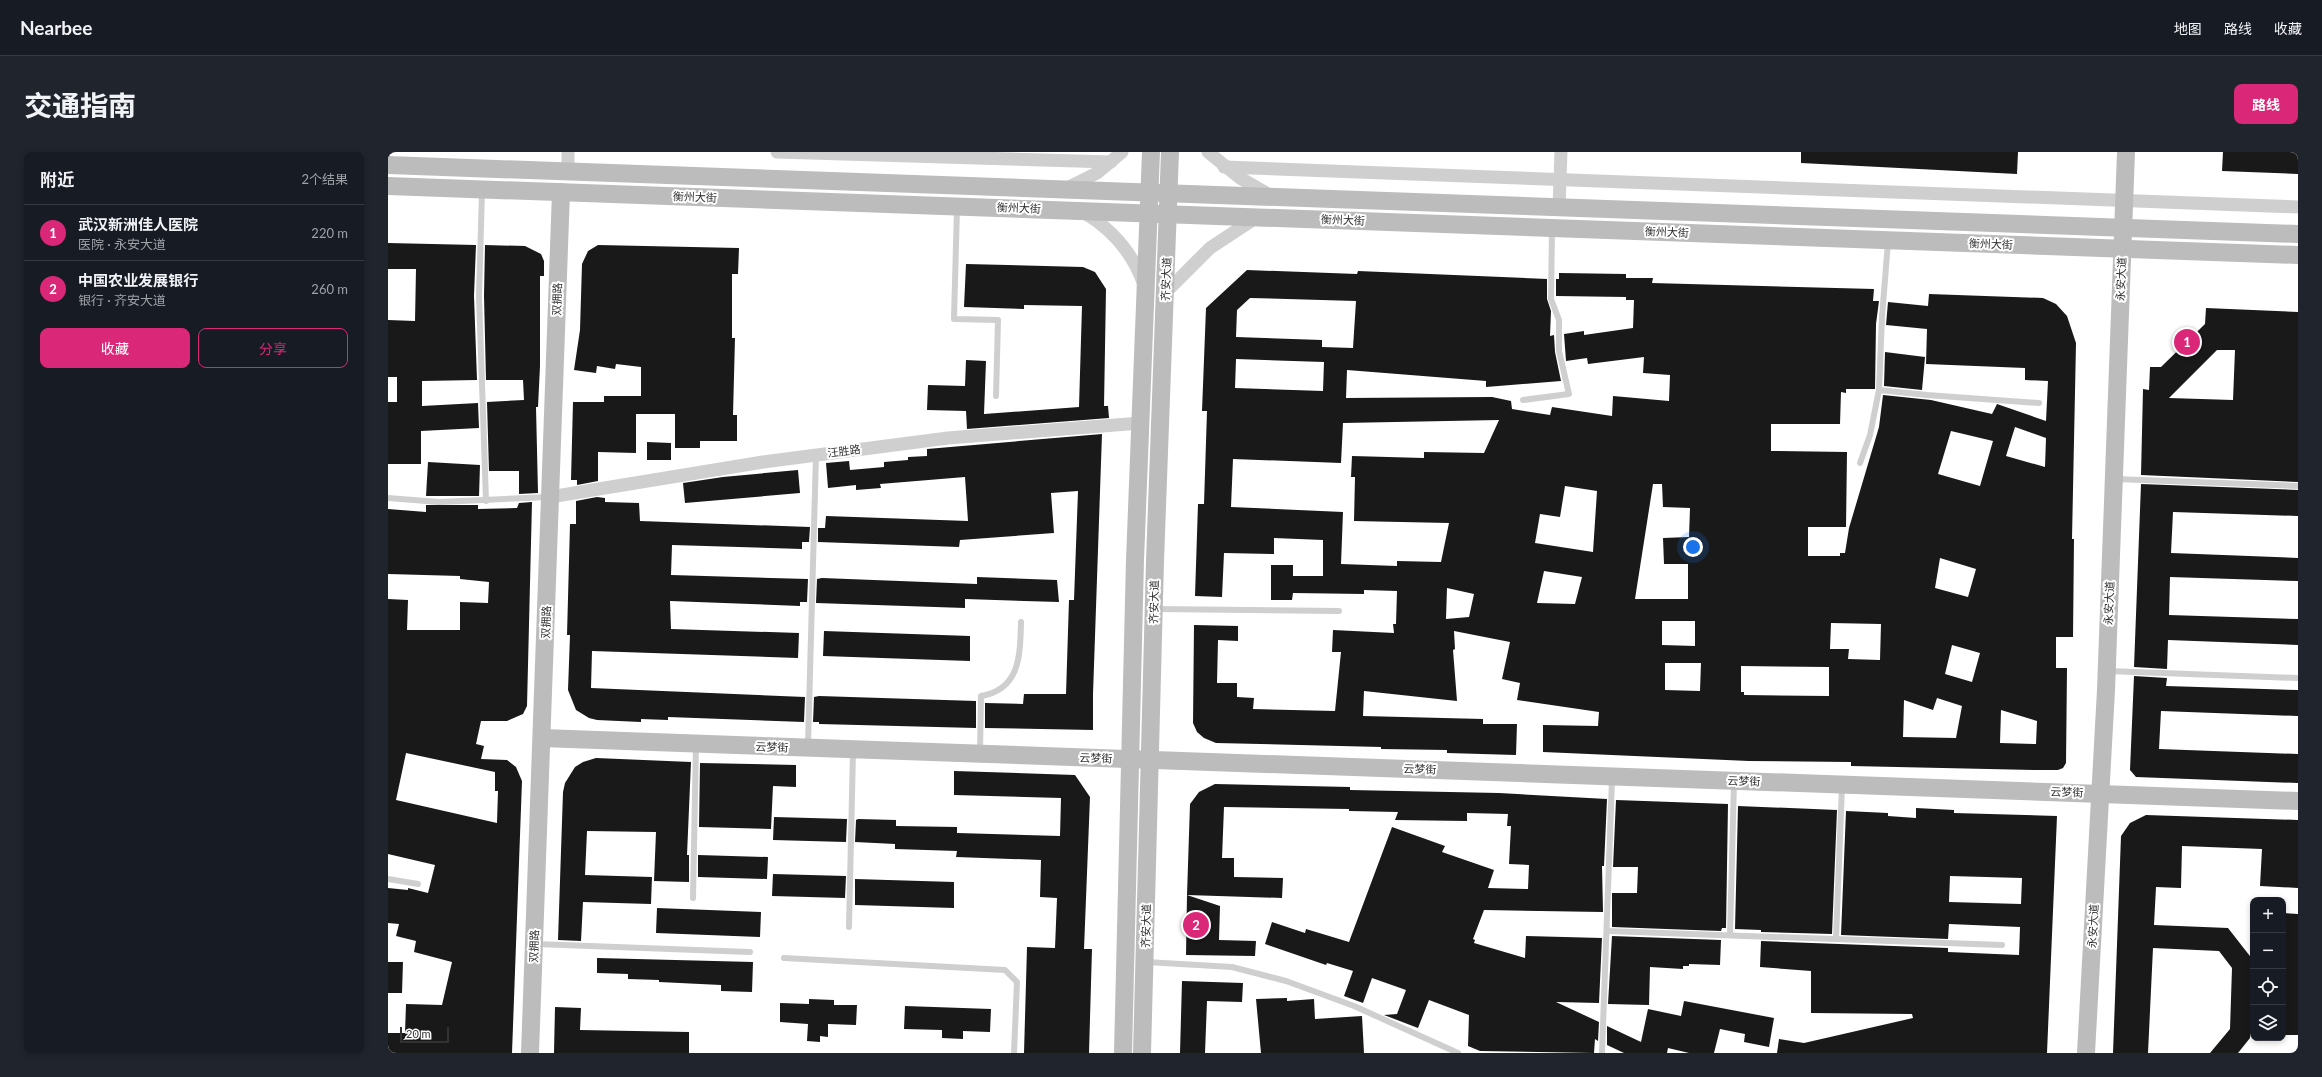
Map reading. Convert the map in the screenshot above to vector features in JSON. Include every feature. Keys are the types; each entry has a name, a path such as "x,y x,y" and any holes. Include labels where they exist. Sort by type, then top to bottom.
{"main road":[{"name":"齐安大道","path":"1123,1053 1130,759 1151,152"},
{"name":"齐安大道","path":"1142,1053 1154,609 1170,152"},
{"name":"永安大道","path":"2086,1053 2107,671 2126,152"},
{"name":"衡州大街","path":"388,165 2298,234"},
{"name":"衡州大街","path":"388,186 2298,255"},
{"name":"双拥路","path":"530,1053 561,192"},
{"name":"云梦街","path":"542,738 2298,801"}],"street":[{"path":"568,152 568,171"},
{"path":"777,152 1111,162"},
{"path":"1065,189 1081,182 1111,162 1122,152"},
{"path":"1208,152 1224,167 1251,185 1273,197"},
{"path":"1558,207 1561,152"},
{"path":"1224,167 2298,207"},
{"path":"1081,211 1105,226 1124,247 1138,270 1146,290"},
{"path":"1165,293 1210,248 1257,217"},
{"name":"汪胜路","path":"550,497 762,462 948,438 1141,423"}],"lane":[{"path":"482,189 479,296 486,501"},
{"path":"957,206 954,319 998,320 996,396"},
{"path":"1523,400 1570,394 1559,351 1560,320 1551,299 1552,228"},
{"path":"1860,463 1870,434 1879,390 1882,317 1888,240"},
{"path":"1879,390 2038,403"},
{"path":"808,748 816,455"},
{"path":"2114,479 2298,486"},
{"path":"388,498 439,502 550,497"},
{"path":"1154,609 1339,611"},
{"path":"980,754 981,696 996,692 1012,678 1020,658 1021,622"},
{"path":"2107,671 2298,678"},
{"path":"694,898 696,744"},
{"path":"849,927 853,749"},
{"path":"1602,1053 1612,776"},
{"path":"1730,935 1734,781"},
{"path":"1836,939 1842,784"},
{"path":"388,879 418,884"},
{"path":"1607,931 2002,945"},
{"path":"534,944 750,952"},
{"path":"784,958 1004,970 1017,982 1014,1053"},
{"path":"1145,962 1232,967 1286,980 1354,1006 1458,1053"}],"building":[{"path":"1801,152 2018,152 2017,174 1801,163"},
{"path":"2223,152 2298,152 2298,174 2222,171"},
{"path":"388,243 476,245 474,296 477,380 422,381 422,406 478,403 479,428 421,431 421,464 388,464 388,402 397,402 397,377 388,377 388,320 415,321 416,269 388,269"},
{"path":"485,245 525,246 541,254 544,261 544,276 540,276 540,366 538,407 536,407 538,493 519,494 519,471 489,471 487,402 524,400 523,380 486,380 484,296"},
{"path":"598,245 739,248 738,274 732,274 732,338 735,338 733,415 737,415 737,441 700,441 700,448 675,448 675,414 636,414 636,453 598,452 598,481 577,485 577,480 571,480 573,402 604,402 604,396 641,396 641,367 616,364 615,369 597,366 596,373 574,370 580,330 582,264 588,251"},
{"path":"966,264 1083,267 1095,272 1106,289 1104,406 1108,406 1109,418 967,429 966,411 927,410 928,385 965,386 966,360 986,361 984,414 1079,407 1082,306 1024,305 1024,309 964,307"},
{"path":"1247,270 1357,274 1358,271 1547,279 1547,299 1551,311 1550,336 1554,335 1555,352 1561,381 1486,387 1486,381 1347,370 1346,398 1492,397 1511,401 1512,409 1550,415 1552,407 1612,416 1613,396 1669,401 1670,375 1643,373 1644,357 1588,364 1587,358 1566,361 1564,334 1584,331 1584,335 1633,328 1634,300 1626,300 1626,297 1556,296 1556,279 1559,279 1559,273 1626,274 1626,278 1653,278 1652,283 1874,289 1873,301 1879,301 1876,324 1875,389 1846,389 1846,393 1841,392 1840,424 1771,424 1771,451 1847,452 1846,527 1808,527 1808,556 1840,556 1840,553 1845,553 1849,528 1879,427 1883,395 1931,400 1992,414 1997,404 2046,421 2048,381 2025,380 2025,368 1926,364 1927,329 1886,325 1888,302 1928,306 1929,294 2043,298 2056,304 2067,316 2076,343 2072,539 2074,539 2073,637 2056,637 2056,668 2067,668 2066,763 2063,768 2058,770 2036,770 1851,766 1851,762 1749,761 1543,752 1543,725 1598,726 1599,712 1517,700 1520,683 1502,679 1510,642 1454,631 1455,649 1453,650 1457,701 1364,691 1363,716 1483,719 1483,724 1517,724 1516,755 1447,753 1447,750 1381,749 1381,747 1216,743 1204,738 1197,732 1193,723 1194,625 1238,626 1238,641 1218,640 1217,683 1237,683 1237,697 1254,698 1253,709 1335,711 1341,652 1332,652 1333,630 1394,633 1393,624 1396,624 1397,591 1364,590 1364,594 1293,593 1292,600 1271,600 1271,565 1293,565 1293,576 1323,576 1323,540 1274,538 1274,554 1224,553 1222,597 1195,596 1198,504 1204,504 1207,411 1202,411 1206,308","holes":["1250,298 1356,301 1353,348 1322,347 1322,340 1236,337 1237,310","1236,359 1324,362 1323,391 1235,388","1499,420 1484,453 1424,452 1424,458 1352,456 1351,477 1355,477 1354,521 1449,523 1441,562 1397,561 1397,566 1341,564 1343,512 1231,507 1233,459 1341,463 1343,423","2015,427 2046,438 2045,467 2006,456","1951,431 1993,441 1980,486 1938,474","1653,484 1662,484 1663,507 1690,508 1689,537 1663,538 1664,564 1688,564 1688,599 1635,599","1565,486 1597,491 1593,552 1535,543 1540,514 1560,517","1940,558 1976,569 1968,597 1935,588","1544,571 1582,577 1575,604 1537,603","1447,588 1474,594 1469,617 1446,619","1662,621 1695,621 1695,646 1662,645","1831,623 1881,624 1880,660 1848,659 1849,649 1830,649","1952,645 1980,653 1972,682 1945,674","1665,663 1701,663 1700,691 1665,690","1741,666 1829,667 1829,696 1744,695 1744,692 1741,692","1937,698 1962,706 1956,738 1903,737 1904,700 1933,710","2001,710 2037,721 2036,744 2000,743"]},
{"path":"2206,308 2298,312 2298,482 2141,475 2143,389 2149,390 2150,367 2161,367 2205,324","holes":["2217,350 2235,350 2233,400 2169,398"]},
{"path":"1885,352 1925,357 1922,390 1884,386"},
{"path":"1102,434 1093,730 985,728 985,703 1023,704 1024,694 1066,694 1069,600 1074,600 1078,491 1051,493 1054,533 960,540 959,547 818,542 818,528 825,528 826,516 968,521 965,477 880,484 881,488 856,490 856,485 828,488 826,463 849,461 850,470 884,467 884,462 908,460 908,457 927,456 927,449"},
{"path":"647,442 671,443 671,460 647,460"},
{"path":"428,462 480,465 479,496 426,496"},
{"path":"798,470 800,493 685,503 683,483 723,477"},
{"path":"2141,484 2298,490 2298,516 2173,512 2171,553 2298,558 2298,581 2170,577 2169,615 2298,619 2298,645 2168,640 2167,669 2134,667"},
{"path":"597,497 605,498 605,502 639,503 640,521 810,527 809,542 802,542 802,549 672,545 671,575 808,579 807,602 800,602 800,606 670,601 671,629 799,633 798,658 592,651 591,688 805,697 804,722 668,717 668,720 641,719 641,722 597,720 589,718 576,710 568,690 570,635 567,635 570,524 576,524 576,501"},
{"path":"532,502 527,706 523,714 507,721 481,721 476,744 484,746 481,759 507,760 516,767 522,781 512,1053 388,1053 388,1033 405,1033 406,1004 442,1005 452,962 414,952 416,941 396,936 399,924 388,923 388,888 408,890 408,888 428,893 435,865 388,854 388,599 408,600 407,630 460,630 460,602 488,603 489,582 460,579 460,576 388,574 388,509 426,512 426,505 478,505 478,509 517,508 519,503","holes":["406,753 495,772 495,791 498,791 497,823 396,800"]},
{"path":"977,577 1057,580 1059,602 965,599 965,608 816,603 817,579 822,578 977,584"},
{"path":"824,631 970,636 970,661 823,656"},
{"path":"2134,676 2167,678 2166,686 2298,690 2298,716 2161,711 2159,749 2298,754 2298,783 2136,777 2130,770"},
{"path":"814,697 976,701 976,728 819,724 819,722 813,722"},
{"path":"596,758 691,762 687,855 689,855 689,882 654,881 656,832 587,831 585,875 652,877 651,904 583,902 581,941 558,940 563,792 565,783 575,767 583,762"},
{"path":"700,763 796,765 796,787 773,786 771,829 699,827"},
{"path":"954,771 1075,775 1090,797 1084,949 1092,949 1089,1053 1024,1053 1027,947 1055,948 1057,898 1040,897 1041,860 956,857 957,851 895,849 895,844 855,842 856,820 858,819 896,820 896,826 957,827 957,833 1060,836 1061,798 954,795"},
{"path":"1215,784 1350,787 1350,790 1499,793 1607,799 1604,866 1602,866 1603,912 1484,910 1473,939 1475,940 1474,943 1525,958 1526,936 1602,938 1599,1003 1556,1002 1599,1022 1598,1041 1595,1039 1594,1053 1480,1051 1468,1046 1469,1015 1429,1000 1418,1028 1384,1015 1397,1014 1406,990 1372,978 1363,1003 1344,996 1353,971 1327,963 1326,965 1265,944 1272,922 1305,933 1306,929 1349,942 1392,827 1445,846 1442,852 1494,870 1488,888 1528,889 1529,865 1509,864 1511,826 1507,826 1508,814 1467,813 1467,821 1395,820 1398,812 1349,811 1349,809 1224,807 1222,858 1234,858 1234,877 1283,878 1282,898 1187,895 1190,804 1199,792"},
{"path":"1616,800 1728,804 1726,928 1722,928 1721,931 1612,927 1612,893 1637,893 1638,867 1613,867"},
{"path":"1738,806 1837,810 1832,934 1761,932 1761,930 1735,929"},
{"path":"1916,808 1954,810 1954,813 2057,816 2047,1053 1777,1053 1779,1039 1804,1043 1913,1018 1912,1014 1811,1013 1811,971 1760,967 1761,941 1948,948 1948,952 2019,955 2020,927 1949,924 1948,939 1841,935 1846,811 1888,813 1888,816 1916,818","holes":["1950,876 2022,878 2021,904 1949,902"]},
{"path":"2146,815 2298,820 2298,888 2260,886 2262,849 2182,846 2181,888 2156,887 2154,925 2228,928 2250,956 2250,1038 2238,1053 2210,1053 2230,1029 2232,968 2219,951 2153,948 2148,1053 2113,1053 2121,836 2130,823"},
{"path":"774,817 847,819 846,842 773,840"},
{"path":"698,855 768,857 767,879 698,877"},
{"path":"773,874 846,876 845,898 772,896"},
{"path":"855,879 954,882 954,908 855,905"},
{"path":"1187,895 1220,906 1219,940 1256,941 1255,956 1186,955"},
{"path":"657,908 761,912 760,937 656,933"},
{"path":"2286,913 2298,914 2298,1035 2286,1035"},
{"path":"1612,936 1721,940 1720,965 1689,964 1689,966 1683,966 1683,969 1650,967 1649,1005 1608,1004"},
{"path":"597,958 753,962 752,992 721,991 721,985 628,979 628,974 597,973"},
{"path":"388,962 403,962 402,993 388,993"},
{"path":"1182,981 1243,983 1242,1002 1207,1001 1205,1053 1180,1053"},
{"path":"1287,998 1287,1001 1314,999 1315,1019 1362,1016 1364,1053 1261,1053 1256,999"},
{"path":"809,999 834,1000 834,1005 857,1005 856,1025 828,1024 828,1037 820,1036 820,1042 807,1041 808,1024 780,1022 780,1003 809,1004"},
{"path":"1684,1001 1774,1018 1769,1047 1744,1042 1745,1034 1720,1029 1714,1053 1689,1053 1668,1048 1667,1053 1624,1053 1607,1045 1607,1026 1641,1042 1648,1009 1681,1016"},
{"path":"905,1006 991,1009 990,1032 963,1031 963,1039 942,1038 942,1030 904,1029"},
{"path":"555,1007 581,1008 580,1030 689,1032 689,1053 554,1053"}],"place":[{"name":"武汉新洲佳人医院","path":"2187,342"},
{"name":"中国农业发展银行","path":"1196,925"}]}
